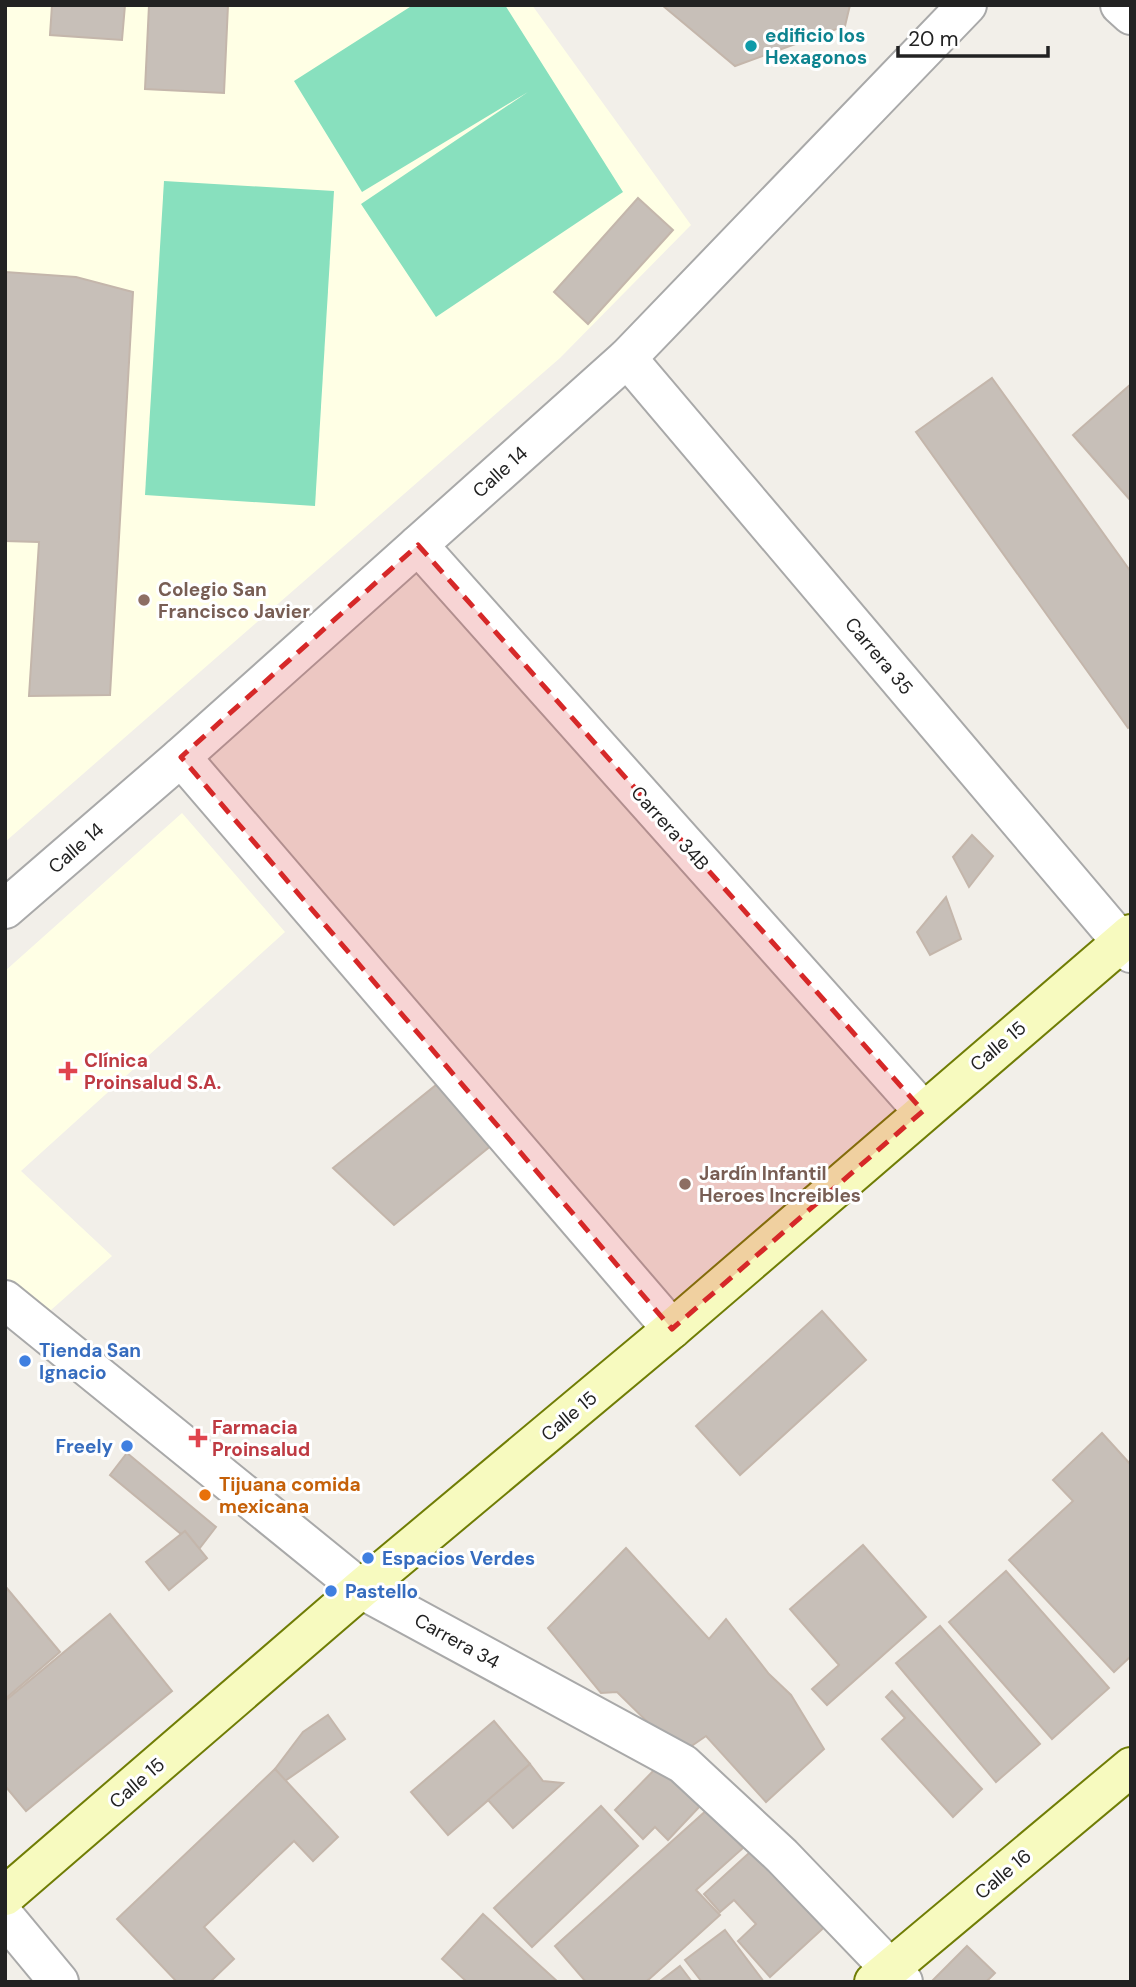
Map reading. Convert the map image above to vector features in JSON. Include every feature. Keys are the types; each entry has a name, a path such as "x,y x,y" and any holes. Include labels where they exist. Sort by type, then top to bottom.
{"street":[{"name":"Calle 14","path":"5,909 181,757 627,358 967,5"},
{"path":"1120,5 1131,15"},
{"name":"Carrera 35","path":"627,358 1127,943"},
{"name":"Carrera 34B","path":"418,545 923,1111"},
{"path":"181,757 673,1329"},
{"name":"Calle 15","path":"5,1896 361,1588 673,1329 923,1111 1127,943"},
{"name":"Carrera 34","path":"5,1300 361,1588 683,1764 782,1856 890,1977"},
{"name":"Calle 16","path":"890,1977 1131,1767"},
{"path":"5,1917 59,1982"}],"highlighted area":[{"path":"418,545 923,1111 672,1329 181,757"}],"shaded area":[{"name":"Colegio San Francisco Javier","path":"5,5 532,5 691,225 560,358 5,842"},
{"name":"Clínica Proinsalud S.A.","path":"182,813 285,932 21,1171 112,1256 42,1318 5,1288 5,971"}],"green space":[{"path":"413,5 505,5 623,192 436,317 361,204 528,92 362,192 294,81"},
{"path":"164,181 334,191 315,506 145,495"}],"building":[{"path":"52,5 125,5 122,40 50,35"},
{"path":"149,5 228,5 224,93 145,89"},
{"name":"edificio los Hexagonos","path":"662,5 850,5 845,26 735,66"},
{"path":"638,198 673,230 588,324 554,292"},
{"path":"5,272 76,277 133,292 110,695 29,696 39,542 5,541"},
{"path":"992,378 1131,572 1131,726 1128,728 916,432"},
{"path":"1131,384 1131,501 1073,435"},
{"path":"972,835 993,856 969,887 953,857"},
{"path":"946,897 961,939 930,955 917,932"},
{"path":"441,1081 493,1144 394,1225 333,1168"},
{"path":"822,1311 866,1360 740,1475 696,1426"},
{"path":"1102,1433 1131,1465 1131,1656 1114,1672 1009,1560 1073,1501 1053,1480"},
{"path":"127,1453 216,1527 199,1549 110,1475"},
{"path":"185,1531 207,1558 169,1590 146,1562"},
{"path":"863,1545 926,1617 827,1705 812,1689 839,1665 790,1609"},
{"path":"626,1548 709,1639 726,1619 769,1674 791,1695 824,1749 766,1802 706,1736 680,1754 617,1692 601,1693 548,1628"},
{"path":"1006,1571 1109,1688 1052,1739 949,1622"},
{"path":"5,1586 60,1652 5,1699"},
{"path":"110,1614 172,1691 26,1811 5,1786 5,1701"},
{"path":"940,1626 1040,1744 996,1782 896,1663"},
{"path":"892,1691 982,1789 953,1817 882,1739 905,1718 886,1697"},
{"path":"328,1715 345,1739 285,1781 275,1769 303,1732"},
{"path":"494,1721 530,1764 448,1835 411,1792"},
{"path":"661,1763 702,1804 668,1840 655,1827 643,1839 615,1810"},
{"path":"530,1764 543,1781 563,1783 513,1828 488,1800"},
{"path":"275,1769 338,1837 313,1861 294,1841 204,1927 234,1959 210,1982 177,1982 117,1919"},
{"path":"601,1806 638,1846 532,1947 494,1908"},
{"path":"708,1809 743,1848 696,1890 720,1915 646,1982 586,1982 555,1946"},
{"path":"759,1844 830,1922 770,1977 738,1941 756,1924 734,1900 720,1912 704,1894"},
{"path":"483,1914 558,1982 467,1982 442,1959"},
{"path":"725,1930 764,1982 702,1982 685,1960"},
{"path":"967,1946 995,1973 986,1982 931,1982"},
{"path":"680,1966 692,1982 659,1982"}],"place":[{"name":"edificio los Hexagonos","path":"751,46"},
{"name":"Colegio San Francisco Javier","path":"144,600"},
{"name":"Clínica Proinsalud S.A.","path":"68,1071"},
{"name":"Jardín Infantil Heroes Increibles","path":"685,1184"},
{"name":"Tienda San Ignacio","path":"25,1361"},
{"name":"Farmacia Proinsalud","path":"198,1438"},
{"name":"Freely","path":"127,1446"},
{"name":"Tijuana comida mexicana","path":"205,1495"},
{"name":"Espacios Verdes","path":"368,1558"},
{"name":"Pastello","path":"331,1591"}]}
